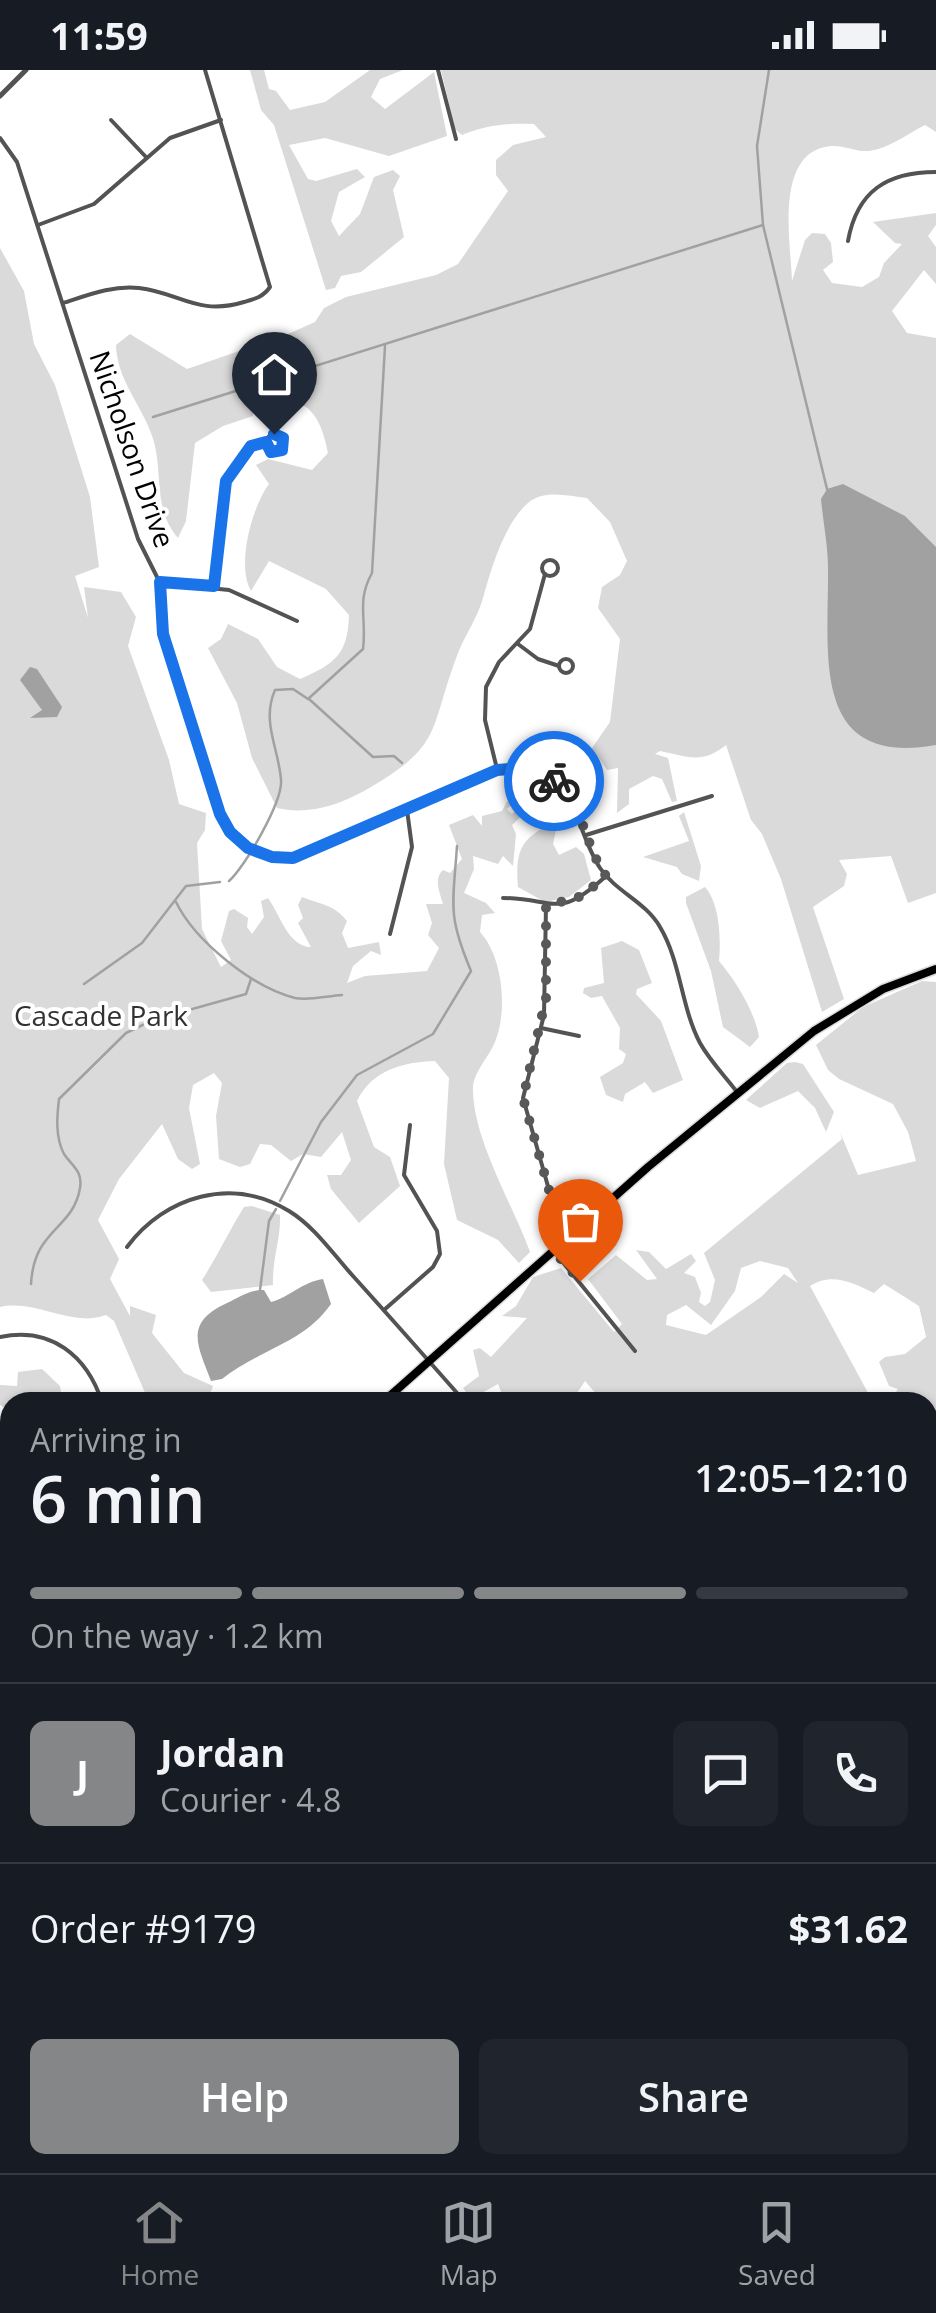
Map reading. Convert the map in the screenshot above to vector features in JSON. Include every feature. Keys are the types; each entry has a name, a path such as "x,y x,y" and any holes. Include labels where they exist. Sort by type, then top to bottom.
{"main road":[{"path":"394,1392 737,1092 847,1008 936,969"}],"street":[{"path":"0,96 26,70"},
{"path":"63,303 124,287 149,290 202,308 233,306 264,294 270,277 205,70"},
{"path":"438,70 456,138"},
{"path":"111,120 146,157"},
{"path":"38,225 94,204 170,138 221,120"},
{"name":"Nicholson Drive","path":"0,138 17,162 138,539 160,582 163,634 220,814 230,832 251,849 281,858 308,854 497,770"},
{"path":"848,241 855,212 876,186 902,174 936,172"},
{"path":"214,586 226,481 243,452 266,442"},
{"path":"545,574 534,618 491,675 484,700 497,770 526,768 558,784 575,804 606,876 662,929 698,1038 737,1092"},
{"path":"160,582 214,586 297,621"},
{"path":"518,644 538,659 559,666"},
{"path":"586,835 712,796"},
{"path":"390,934 412,847 406,810"},
{"path":"503,898 546,906 582,896 606,876"},
{"path":"546,906 541,1028 524,1088 524,1112 551,1197 575,1231"},
{"path":"541,1028 579,1036"},
{"path":"384,1310 440,1254 437,1232 404,1175 410,1125"},
{"path":"126,1248 152,1220 182,1202 214,1194 258,1197 302,1220 457,1392"},
{"path":"553,1250 630,1339 635,1351"},
{"path":"0,1338 36,1336 66,1348 88,1370 98,1392"}],"green space":[{"path":"250,70 264,70 269,89 276,91 290,110 325,102 370,70 403,70 380,79 371,97 385,109 434,72 447,136 389,156 325,138 289,145 308,179 316,181 357,169 365,177 339,192 331,221 339,236 360,214 374,177 393,170 400,176 393,190 404,237 361,272 341,276 335,288 326,290 274,125 261,110"},
{"path":"441,70 936,70 936,132 925,125 877,149 831,146 813,152 800,164 789,202 792,281 805,240 812,233 825,234 831,243 833,262 823,270 832,283 862,287 879,277 884,263 902,244 895,243 873,222 936,213 936,225 928,236 936,247 936,284 924,270 892,311 907,333 936,338 936,893 908,903 891,856 839,860 847,874 844,886 813,907 844,999 822,1012 781,879 762,834 751,820 726,745 702,757 660,751 655,754 668,758 677,801 672,802 662,779 653,776 629,789 629,804 617,813 618,768 607,770 592,748 610,722 620,639 598,608 602,587 620,575 627,561 610,522 587,498 541,496 528,503 512,523 458,653 430,734 409,761 354,796 322,808 299,810 277,808 252,758 237,703 208,648 221,639 228,624 258,639 277,667 300,679 331,662 342,648 349,615 326,589 269,561 251,591 245,567 252,521 269,484 256,465 268,459 312,470 328,453 324,437 305,406 284,400 253,402 253,416 223,426 195,443 186,521 178,538 164,513 151,433 125,380 116,345 130,334 187,369 245,349 265,353 270,342 315,322 324,308 346,297 436,275 458,264 508,191 496,175 496,160 513,145 546,137 534,124 497,125 462,135 455,129"},
{"name":"Cascade Park","path":"0,248 24,291 34,344 55,385 90,497 99,567 75,576 88,618 84,587 121,592 136,617 128,646 169,760 179,804 206,813 205,830 197,843 202,929 221,967 231,960 221,941 229,911 234,909 248,918 247,927 252,934 264,917 261,901 268,898 290,936 311,947 298,923 303,918 298,905 302,897 337,911 347,921 342,933 348,948 379,942 381,955 371,951 353,966 347,983 365,976 427,971 439,948 428,935 432,923 426,904 443,904 438,878 443,870 450,873 462,859 449,825 473,815 482,826 482,816 502,811 507,801 513,803 507,809 512,814 520,806 527,811 512,825 516,834 513,866 503,856 498,864 473,856 474,869 464,893 486,903 495,913 482,915 480,932 494,955 502,1000 495,1042 473,1084 475,1110 487,1152 530,1252 519,1263 498,1240 457,1220 444,1164 449,1078 435,1061 411,1063 380,1075 357,1101 374,1147 390,1157 400,1186 359,1223 331,1189 327,1175 341,1175 351,1160 342,1132 321,1157 303,1154 291,1161 271,1145 260,1144 250,1164 240,1167 219,1159 216,1116 222,1083 214,1073 193,1085 189,1108 200,1164 192,1169 178,1159 162,1124 119,1179 98,1220 119,1259 110,1279 130,1316 130,1306 156,1315 152,1333 184,1373 213,1386 211,1392 145,1392 114,1321 106,1315 80,1318 27,1307 0,1307"},
{"path":"684,812 701,866 699,881 682,874 677,867 643,857 689,841 679,816"},
{"path":"543,828 556,830 553,844 559,855 576,847 584,854 591,880 569,897 545,902 518,887 517,877 523,845"},
{"path":"705,887 717,912 719,961 744,997 757,1027 759,1037 750,1047 723,1027 711,971 686,903 686,897"},
{"path":"622,941 639,950 652,983 637,989 636,994 661,1021 683,1080 653,1093 645,1082 625,1094 623,1102 606,1095 600,1077 623,1063 626,1054 619,1049 620,1028 602,996 591,998 583,993 584,988 604,983 601,948"},
{"path":"922,981 936,982 936,1392 896,1392 898,1389 889,1386 879,1362 885,1357 905,1354 926,1337 919,1306 884,1284 874,1293 834,1279 810,1286 868,1392 594,1392 585,1381 578,1392 501,1392 498,1384 484,1392 466,1392 463,1388 479,1376 473,1350 480,1348 491,1357 527,1318 502,1316 516,1306 533,1277 561,1268 614,1332 622,1324 588,1279 616,1255 647,1280 657,1279 636,1250 649,1252 666,1269 691,1254 696,1261 684,1273 695,1277 701,1293 699,1302 705,1306 710,1302 715,1280 704,1253 842,1139 840,1132 858,1175 916,1161 908,1132 893,1104 839,1079 828,1070 816,1045 863,1007","holes":["760,1261 788,1268 798,1283 784,1274 761,1297 706,1335 666,1325 667,1315 686,1305 711,1325 735,1291 741,1268"]},
{"path":"787,1063 803,1064 834,1112 826,1132 815,1108 798,1091 760,1108 746,1100"},
{"path":"244,1207 280,1215 273,1285 211,1292 202,1280"},
{"path":"42,1369 61,1392 0,1392 0,1385 17,1386 18,1372"}],"shaded area":[{"path":"843,484 905,516 936,547 936,745 895,747 866,739 846,722 835,697 829,667 828,559 821,499 827,489"},
{"path":"30,667 37,669 62,707 57,717 30,718 42,710 20,680"},
{"path":"323,1279 331,1304 308,1328 222,1379 211,1381 198,1336 204,1318 249,1293 264,1290 271,1302"}],"waterway":[{"path":"769,70 757,146 763,225 827,489"},
{"path":"153,417 763,225"},
{"path":"229,881 262,833 280,790 280,769 270,724 275,690 293,689 308,699 363,649 363,602 372,573 385,346"},
{"path":"309,699 373,757 394,756 402,763"},
{"path":"280,1201 321,1122 357,1075 433,1034 471,971 458,936 454,909 457,846"},
{"path":"84,984 142,943 186,886 220,882"},
{"path":"176,902 211,947 261,984 300,999 342,995"},
{"path":"31,1284 39,1251 70,1213 81,1182 59,1141 59,1099 126,1033 153,1020 246,994 251,979"},
{"path":"260,1290 269,1221 276,1209"}],"way so far":[{"path":"554,781 575,804 594,858 606,876 582,896 546,906 544,1015 523,1098 551,1197 575,1231 553,1250 580,1281"}],"route":[{"path":"274,434 283,438 282,450 271,452 266,442 251,446 241,454 226,481 214,586 160,582 163,634 220,814 230,832 256,852 293,858 497,770 526,768 554,781"}]}
